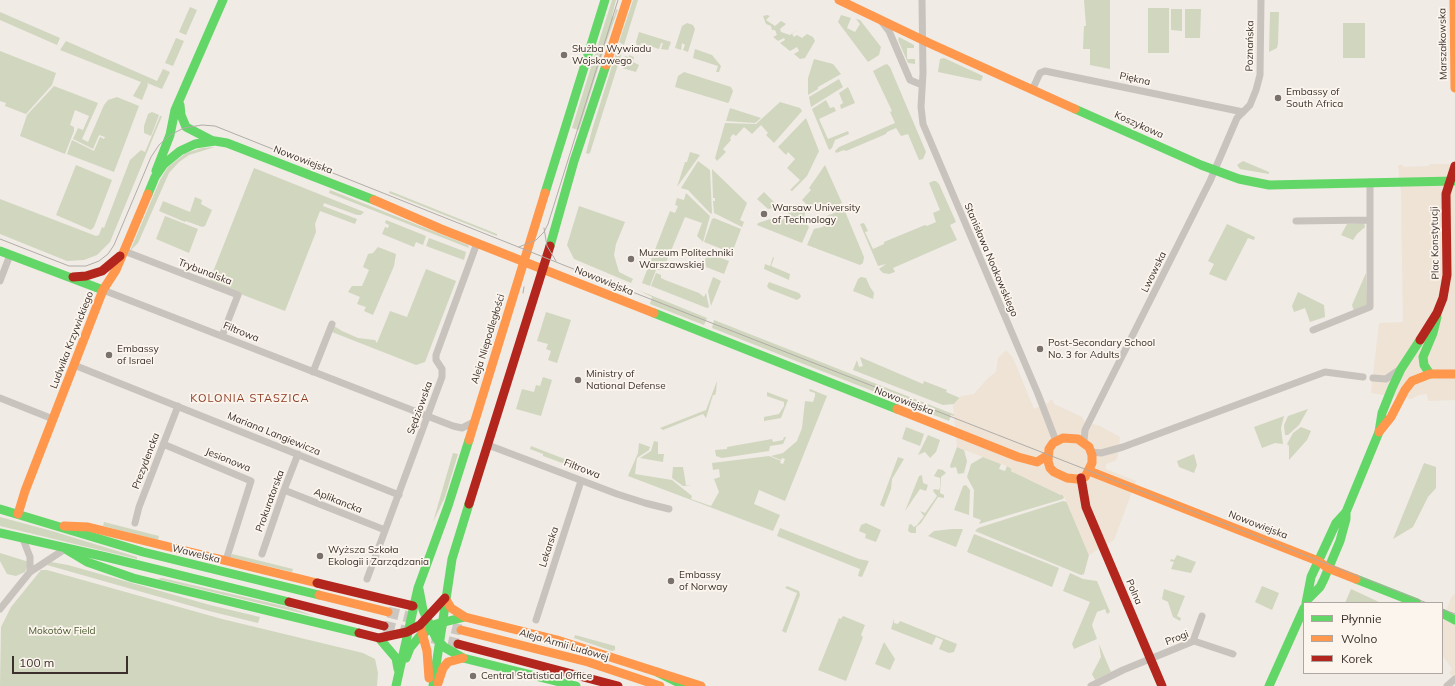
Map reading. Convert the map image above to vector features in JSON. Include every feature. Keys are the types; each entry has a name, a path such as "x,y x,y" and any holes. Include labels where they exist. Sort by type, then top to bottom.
{"main road":[{"name":"Ludwika Krzywickiego","path":"18,514 23,495 103,290 114,274 155,177 161,155 170,135 175,110 223,0"},
{"name":"Aleja Niepodległości","path":"396,686 418,588 448,506 605,0"},
{"path":"433,686 441,623 452,559 543,268 574,161 627,0"},
{"name":"Koszykowa","path":"839,0 1239,180 1260,184 1453,181"},
{"name":"Marszałkowska","path":"1454,0 1455,88"},
{"path":"170,135 171,140 182,149 186,127 180,113 180,99"},
{"path":"186,127 199,135 215,141"},
{"name":"Nowowiejska","path":"182,149 200,143 215,141 227,143 322,179 477,243 1018,457 1037,462 1048,455"},
{"name":"Ludwika Krzywickiego","path":"155,177 164,164 182,149"},
{"path":"1453,181 1455,166"},
{"name":"Plac Konstytucji","path":"1379,432 1382,413 1401,369 1437,313 1446,285 1446,200 1453,181"},
{"name":"Filtrowa","path":"0,251 103,290"},
{"path":"64,276 79,278 98,272 110,266 124,251"},
{"path":"1430,374 1424,365 1423,357 1433,333 1437,313"},
{"path":"1308,600 1311,577 1318,560 1336,523 1346,512 1379,432 1392,417 1408,385 1416,379 1430,374 1455,374"},
{"path":"1066,437 1084,441 1091,452 1092,463 1089,471 1081,478 1067,478 1051,470 1048,464 1048,455 1051,445 1066,437"},
{"name":"Nowowiejska","path":"1018,457 1035,467 1051,470"},
{"name":"Nowowiejska","path":"1089,471 1318,560 1328,568 1414,602"},
{"name":"Polna","path":"1067,478 1086,507 1162,686"},
{"name":"Polna","path":"1081,478 1086,507"},
{"name":"Wawelska","path":"0,509 143,552 388,612"},
{"path":"1308,600 1320,587 1340,541 1346,519 1346,512"},
{"path":"57,526 88,527 413,606 428,655 429,686"},
{"path":"0,533 65,549 106,557 384,626"},
{"path":"65,549 87,562 138,579 379,638 431,628 441,623 465,617"},
{"path":"418,588 431,628 444,647 463,658 576,686"},
{"path":"445,598 451,608 465,617 557,640 701,686"},
{"path":"398,674 410,648 427,618 445,598"},
{"path":"1269,686 1303,610"},
{"path":"1443,614 1455,620"},
{"name":"Aleja Armii Ludowej","path":"461,630 588,662 660,686"},
{"path":"379,638 396,658 398,674"},
{"path":"458,644 566,671 618,686"},
{"path":"437,686 445,665 451,661 463,658"},
{"path":"657,672 685,686"}],"street":[{"name":"Stanisława Noakowskiego","path":"922,0 923,39 921,109 925,131 1038,394 1056,441"},
{"name":"Poznańska","path":"1243,112 1251,102 1260,78 1261,0"},
{"path":"873,15 889,31 910,80 922,85"},
{"name":"Piękna","path":"1033,88 1040,73 1045,71 1243,112"},
{"name":"Lwowska","path":"1084,441 1085,430 1215,170 1237,118 1243,112"},
{"path":"1313,330 1370,307 1370,182"},
{"path":"1296,221 1369,220"},
{"name":"Sędziowska","path":"367,579 442,377 442,370 435,357 436,352 477,243"},
{"name":"Trybunalska","path":"124,251 238,295 222,336"},
{"path":"0,281 10,255"},
{"name":"Filtrowa","path":"103,290 459,428 474,422"},
{"path":"313,372 332,324"},
{"name":"Mariana Langiewicza","path":"74,365 399,495"},
{"path":"1373,378 1386,379 1401,369"},
{"path":"1091,452 1101,453 1123,447 1325,372 1362,377"},
{"path":"0,398 53,419"},
{"name":"Prezydencka","path":"135,523 139,507 178,406"},
{"name":"Jesionowa","path":"163,444 251,480 226,560"},
{"name":"Filtrowa","path":"488,445 581,481 645,503 669,509"},
{"name":"Prokuratorska","path":"262,554 298,454"},
{"name":"Lekarska","path":"536,620 581,481"},
{"name":"Aplikancka","path":"284,490 385,530"},
{"path":"23,539 31,560 30,572"},
{"path":"0,609 30,572 65,549"},
{"path":"1193,642 1202,616"},
{"name":"Progi","path":"1091,686 1112,675 1193,642 1233,654"},
{"path":"1447,686 1455,679"}],"green space":[{"path":"612,0 616,0 612,16 614,17 616,9 618,10 579,130 572,128"},
{"path":"633,0 638,0 624,45 619,42"},
{"path":"1084,0 1110,0 1110,69 1090,65 1090,49 1083,49 1084,26 1086,26"},
{"path":"190,7 197,10 186,35 179,32"},
{"path":"1148,8 1169,8 1169,53 1148,53"},
{"path":"1171,9 1182,9 1182,31 1171,30"},
{"path":"1185,9 1201,9 1200,38 1185,38"},
{"path":"0,12 60,38 57,45 0,20"},
{"path":"1270,12 1279,12 1277,48 1269,52"},
{"path":"841,15 851,18 847,28 855,32 860,24 856,19 860,20 881,47 879,55 868,62 838,22"},
{"path":"763,16 770,16 766,20 775,26 781,21 786,24 780,29 781,32 790,35 798,29 792,34 794,37 797,35 802,38 807,34 813,37 815,41 805,58 800,59 794,54 799,51 797,47 790,51 780,43 785,40 784,38 778,41 773,37 777,35 775,30 772,30 771,26 766,24"},
{"path":"687,23 693,25 695,29 688,52 683,50 685,45 682,43 681,50 675,48 682,26"},
{"path":"1343,23 1365,23 1365,58 1343,58"},
{"path":"639,32 671,42 668,50 661,49 663,43 661,43 659,49 641,43 640,46 637,46 636,42"},
{"path":"899,37 914,45 914,48 907,48 907,59 915,59 915,64 908,63 898,40"},
{"path":"176,38 184,41 173,66 165,63"},
{"path":"66,41 157,81 163,69 170,72 162,89 147,83 148,85 142,100 133,96 141,82 60,50"},
{"path":"695,49 712,55 721,66 719,72 716,72 718,66 693,58"},
{"path":"617,50 622,52 590,153 588,154 586,153 592,130"},
{"path":"0,51 56,73 52,85 26,114 5,106 6,103 0,101"},
{"path":"629,55 634,57 633,62 639,65 636,72 622,68 625,56 629,57"},
{"path":"944,58 983,76 981,81 938,72 940,59"},
{"path":"814,59 833,64 841,74 818,87 818,89 808,95 808,78"},
{"path":"887,64 890,67 926,152 923,159 919,160 908,134 901,136 896,128 887,132 886,134 846,151 844,150 836,153 835,151 839,147 895,123 890,112 892,111 873,71"},
{"path":"684,72 731,87 733,91 729,102 728,103 675,87 678,76"},
{"path":"839,79 843,87 811,107 809,97"},
{"path":"54,86 98,103 82,139 88,142 104,105 108,100 117,97 139,106 114,172 67,154 72,140 94,151 100,137 104,139 105,137 99,135 93,149 73,139 78,128 83,130 89,116 75,110 70,125 74,127 74,131 65,154 20,136 27,115"},
{"path":"848,87 855,103 841,109 840,105 843,103 839,93"},
{"path":"826,100 830,108 834,107 836,111 819,119 828,139 848,131 849,134 835,140 832,148 829,150 812,109"},
{"path":"780,102 800,108 802,111 774,143 766,135 768,133 761,125 752,134 744,127 736,136 733,134 730,138 731,140 723,149 726,152 717,161 715,158 725,123 756,124"},
{"path":"730,108 761,118 755,123 726,121"},
{"path":"152,112 159,115 151,136 144,133 144,126 148,114"},
{"path":"160,116 162,116 110,242 97,255 84,260 67,261 0,234 0,199 96,236 99,235 102,227 104,228 130,160 141,150 145,152"},
{"path":"806,118 819,151 807,176 792,191 790,190 800,180 787,168 795,159 788,152 786,155 778,147"},
{"path":"215,147 189,155 179,162 169,173 138,243 130,251 160,180 168,167 186,153 202,148"},
{"path":"690,152 700,155 677,187 685,162 687,162"},
{"path":"698,161 710,170 711,214 688,190 681,188"},
{"path":"1243,161 1269,172 1269,174 1240,169 1237,165"},
{"path":"76,165 112,180 94,227 91,230 56,215"},
{"path":"825,165 842,203 824,210 819,207 810,208 802,200 811,190 809,188"},
{"path":"254,168 364,212 361,215 357,215 324,203 323,206 357,219 355,224 320,211 315,224 316,232 285,311 209,282"},
{"path":"712,169 747,203 740,220 744,222 742,227 714,213 713,201 715,201 715,198 713,198"},
{"path":"936,181 939,184 956,222 950,225 957,240 893,268 895,272 889,274 883,273 879,269 886,264 878,266 860,224 864,223 868,231 865,232 873,249 884,244 884,242 936,222 933,213 940,210 929,183"},
{"path":"330,190 468,245 469,248 329,193"},
{"path":"390,191 497,234 497,236 389,193"},
{"path":"764,192 778,207 768,209 757,199"},
{"path":"686,193 710,216 703,242 697,236 702,223 685,217 663,270 656,270 650,286 642,283 670,211 675,213 678,206 675,205 677,198 684,200"},
{"path":"195,197 202,200 201,204 212,210 205,226 202,227 186,221 185,222 159,211 163,201 190,212"},
{"path":"797,204 805,212 804,221 809,227 802,243 757,225 758,223 783,215 785,217"},
{"path":"579,206 625,222 616,244 614,255 619,272 633,279 631,283 574,259 567,245"},
{"path":"844,209 864,257 863,263 860,265 807,245 814,229 823,227 827,216"},
{"path":"165,216 198,229 189,253 156,239"},
{"path":"714,218 741,229 732,253 704,242 712,219"},
{"path":"386,220 426,236 423,245 416,242 414,247 382,234 385,227 388,228 389,225 385,223"},
{"path":"1364,223 1365,227 1353,240 1341,235 1347,224"},
{"path":"1227,224 1255,237 1254,240 1248,238 1226,281 1209,274 1214,264 1208,261"},
{"path":"429,238 466,252 464,260 426,246"},
{"path":"378,247 396,254 394,266 373,315 364,311 366,307 357,304 360,297 348,292 352,286 362,286 369,270 363,267 368,254 373,253"},
{"path":"710,254 729,261 724,274 706,267 705,259"},
{"path":"773,257 771,266 790,274 789,280 764,269 765,264 770,266"},
{"path":"426,269 456,281 425,362 416,365 332,332 334,326 358,338 375,340 377,343 390,311 407,317"},
{"path":"656,273 661,275 661,278 665,280 699,293 704,297 706,293 709,307 707,308 651,286"},
{"path":"1366,273 1367,305 1354,311 1352,305"},
{"path":"713,277 721,281 711,306 708,291"},
{"path":"861,277 866,278 874,293 873,299 853,291 858,279"},
{"path":"769,282 799,293 801,296 797,300 769,289 767,286"},
{"path":"638,290 707,318 704,325 650,304 652,297"},
{"path":"1298,292 1324,305 1325,317 1310,322 1305,308 1294,312 1292,306"},
{"path":"546,312 571,320 557,363 548,360 551,351 546,349 548,344 537,341"},
{"path":"714,320 958,416 951,415 949,421 712,328"},
{"path":"860,357 923,384 924,381 947,390 946,392 960,398 954,404 943,405 853,370 857,360 859,367 863,366"},
{"path":"543,377 552,380 541,416 516,409 522,389 534,392 536,385 540,386"},
{"path":"717,381 716,392 715,395 713,395 706,418 703,414 663,430 660,428 706,410"},
{"path":"810,389 827,396 785,501 759,490 754,504 780,515 773,531 628,476 638,453 639,443 650,447 649,450 637,458 635,474 672,480 692,496 691,499 711,506 719,492 714,479 720,477 719,469 713,470 712,463 769,456 781,461 780,463 783,464 785,459 782,458 781,460 771,456 783,453 797,441 802,428 805,401 813,402 815,396 815,393 809,391"},
{"path":"767,392 788,400 781,418 764,421 764,417 779,414 784,406 784,402 767,396"},
{"path":"1308,409 1299,425 1288,435 1285,435 1284,425 1288,416"},
{"path":"1284,416 1281,428 1283,444 1275,443 1262,448 1254,427"},
{"path":"906,427 924,434 920,446 902,439"},
{"path":"1301,427 1311,431 1307,440 1289,460 1289,446 1287,444 1293,433"},
{"path":"928,435 940,440 936,452 930,458 925,452 918,455"},
{"path":"784,437 786,437 783,444 770,446 769,451 722,458 716,456 715,450 727,449 727,447 772,439 773,442 783,440"},
{"path":"654,441 658,442 658,454 664,454 663,462 640,458 651,451"},
{"path":"531,446 580,465 579,469 543,456 543,454 530,449"},
{"path":"957,447 964,450 967,461 964,473 958,474 956,467 951,468 950,466"},
{"path":"453,453 458,454 445,497 433,522"},
{"path":"1194,454 1197,465 1194,473 1179,467 1177,461"},
{"path":"898,457 904,459 892,479 891,489 884,507 880,505"},
{"path":"983,457 1001,464 999,469 1005,471 1007,466 1012,469 1011,471 1061,495 1062,494 1064,497 1063,499 979,524 981,520 973,517 974,490 967,477 971,464"},
{"path":"1424,463 1436,467 1436,488 1428,497 1413,527 1393,539"},
{"path":"673,467 683,467 686,485 692,485 683,486 672,478"},
{"path":"938,469 943,470 946,473 941,477 940,493 944,495 944,498 938,497 921,523 916,527 916,533 911,533 908,531 909,525 911,524 914,527 917,525 924,516 920,511 925,513 937,496 933,491 934,489 939,490 940,487 940,478 934,476"},
{"path":"922,475 923,483 928,485 926,491 920,489 905,511 919,476"},
{"path":"966,485 970,490 969,515 954,510 963,486"},
{"path":"1063,501 1067,502 1089,555 1084,574 1081,575 975,531 978,528"},
{"path":"0,517 137,557 137,559 0,526"},
{"path":"104,522 159,536 158,540 103,526"},
{"path":"866,523 881,530 876,542 865,538 866,534 859,531 861,525"},
{"path":"780,528 859,559 869,561 862,577 858,576 860,569 777,536"},
{"path":"963,529 956,547 928,536 934,531"},
{"path":"974,534 1059,568 1052,587 967,552"},
{"path":"0,553 29,562 25,572 16,576 7,574 0,561"},
{"path":"232,554 293,569 292,572 229,557"},
{"path":"1177,555 1196,562 1191,573 1171,569 1174,562 1170,561 1171,559 1174,560"},
{"path":"51,562 68,565 210,605 260,617 258,623 209,611 47,565"},
{"name":"Mokotów Field","path":"41,570 47,570 222,619 363,653 375,659 378,673 377,686 0,686 1,627 11,607"},
{"path":"1070,573 1083,579 1097,581 1110,612 1107,614 1105,609 1097,612 1092,625 1097,639 1074,649 1072,644 1090,602 1063,591"},
{"path":"162,578 292,608 314,616 157,579"},
{"path":"787,586 799,591 800,595 786,633 782,631 797,593 785,588"},
{"path":"1262,586 1279,593 1272,610 1255,602"},
{"path":"1164,589 1185,596 1177,616 1181,618 1180,621 1173,617 1168,602 1162,599"},
{"path":"1351,589 1379,602 1345,602"},
{"path":"843,616 865,625 861,635 863,637 846,681 818,670 839,618 841,619"},
{"path":"894,619 894,623 898,624 900,621 957,644 954,652 949,653 939,649 943,640 936,637 932,645 891,629"},
{"path":"575,635 615,646 615,650 612,651 574,638"},
{"path":"884,642 895,659 890,670 875,664"},
{"path":"1099,644 1111,672 1095,680 1092,674 1101,657"}],"shaded area":[{"path":"1429,164 1455,164 1455,400 1429,401 1427,394 1419,395 1411,399 1371,393 1379,323 1403,322 1401,193 1398,165 1403,165 1403,167 1429,166"},
{"path":"1006,350 1013,358 1034,409 1048,403 1052,399 1054,404 1082,417 1085,422 1100,426 1120,437 1116,460 1106,464 1106,469 1136,481 1114,540 1089,555 1063,494 1061,495 1011,471 1012,468 957,447 953,405 961,396 974,394 988,378 996,372 998,358"},
{"path":"1455,593 1455,678 1449,673 1452,669 1443,656 1443,619 1451,598"}],"tunnel":[{"path":"388,612 461,630"},
{"path":"384,626 458,644"}],"tram line":[{"path":"519,247 536,240 544,232 548,224 618,0"},
{"path":"0,239 69,266 86,266 99,261 108,254 114,245 151,157 159,145 170,135 184,128 202,125 215,126 566,266 1424,602"},
{"path":"544,228 547,246 556,261"},
{"path":"523,293 524,287"},
{"path":"1443,609 1455,614"}],"traffic: fast":[{"path":"156,171 170,135 175,110 223,0"},
{"path":"545,193 605,0"},
{"path":"550,246 574,161 606,65"},
{"path":"180,105 181,115 186,127 213,141"},
{"path":"1075,109 1201,165 1239,179 1269,185 1455,181"},
{"path":"148,194 155,177 164,164 180,151 195,144 215,141 227,143 374,200"},
{"path":"0,251 103,290"},
{"path":"654,313 897,409"},
{"path":"1430,374 1424,365 1423,357 1433,333 1437,317"},
{"path":"1306,602 1311,577 1336,523 1346,512 1379,432 1382,413 1392,388 1401,369 1420,340"},
{"path":"396,686 418,588 448,506 469,440"},
{"path":"433,686 452,559 469,504"},
{"path":"0,509 143,552 319,595"},
{"path":"1309,598 1320,587 1324,579 1340,541 1346,519 1346,512"},
{"path":"0,533 106,557 289,602"},
{"path":"67,550 87,562 133,578 359,633"},
{"path":"1356,579 1414,602"},
{"path":"419,589 423,610 436,638 444,647 463,658 576,686"},
{"path":"1269,686 1303,610"},
{"path":"1443,614 1455,620"},
{"path":"406,658 410,648 419,637 436,624 465,617"},
{"path":"379,638 396,658 398,669"},
{"path":"657,672 685,686"}],"traffic: slow":[{"path":"606,65 627,0"},
{"path":"839,0 929,43 1075,109"},
{"path":"1454,0 1455,88"},
{"path":"469,440 545,193"},
{"path":"18,514 25,491 103,290 116,270 148,194"},
{"path":"374,200 441,229 654,313"},
{"path":"1379,432 1391,417 1405,390 1412,381 1430,374 1455,374"},
{"path":"897,409 1018,457 1037,462 1048,455"},
{"path":"1063,438 1078,439 1089,447 1092,455 1092,463 1085,477 1077,479 1067,478 1054,472 1050,468 1048,461 1049,449 1053,443 1063,438"},
{"path":"1089,471 1318,561 1328,568 1356,579"},
{"path":"64,526 88,527 317,583"},
{"path":"319,595 388,612"},
{"path":"445,598 451,608 465,617 557,640 701,686"},
{"path":"421,629 427,651 429,678"},
{"path":"461,630 588,662 660,686"},
{"path":"438,683 443,668 448,662 463,658"}],"traffic: jam":[{"path":"1420,340 1437,313 1443,298 1447,275 1446,194 1455,166"},
{"path":"469,504 550,246"},
{"path":"73,277 86,276 102,271 120,256"},
{"path":"1081,478 1086,507 1162,686"},
{"path":"317,583 413,606"},
{"path":"359,633 379,638 407,632 420,625 445,598"},
{"path":"289,602 384,626"},
{"path":"458,644 618,686"}],"place":[{"name":"Służba Wywiadu Wojskowego","path":"564,55"},
{"name":"Embassy of South Africa","path":"1278,98"},
{"name":"Warsaw University of Technology","path":"764,214"},
{"name":"Muzeum Politechniki Warszawskiej","path":"631,259"},
{"name":"Post-Secondary School No. 3 for Adults","path":"1040,349"},
{"name":"Embassy of Israel","path":"109,355"},
{"name":"Ministry of National Defense","path":"578,380"},
{"name":"Wyższa Szkoła Ekologii i Zarządzania","path":"320,556"},
{"name":"Embassy of Norway","path":"671,581"},
{"name":"Central Statistical Office","path":"473,676"}],"district":[{"name":"KOLONIA STASZICA","path":"250,399"}]}
